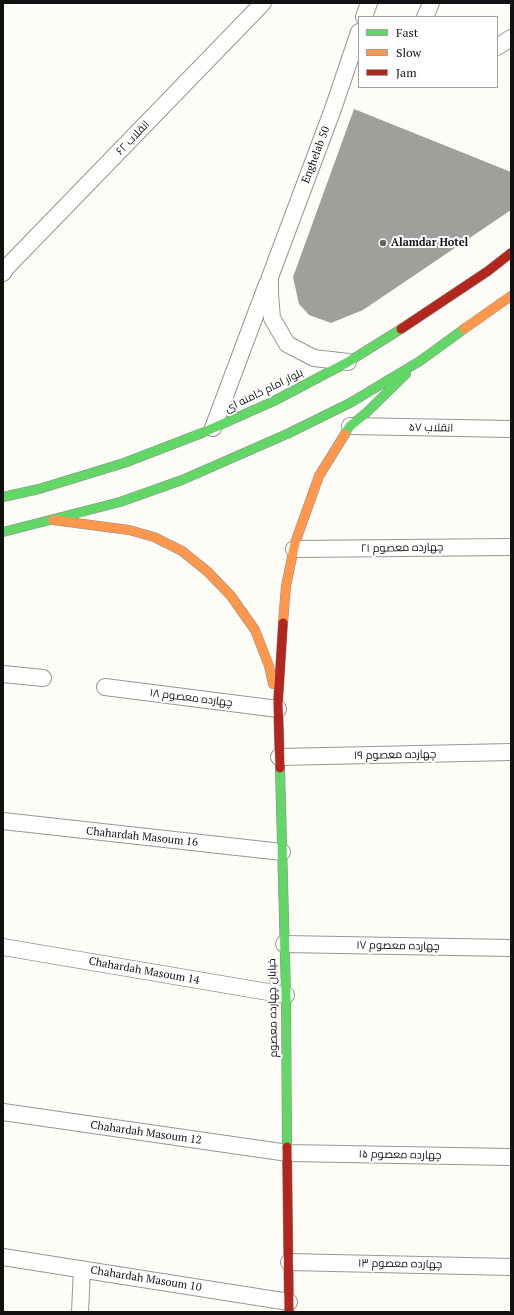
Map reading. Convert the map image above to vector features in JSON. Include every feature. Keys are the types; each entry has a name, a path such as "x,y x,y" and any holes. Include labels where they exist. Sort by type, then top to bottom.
{"street":[{"name":"انقلاب ۶۲","path":"3,274 11,262 261,3"},
{"path":"364,16 369,3"},
{"path":"425,16 431,3"},
{"name":"Enghelab 50","path":"213,428 333,109 358,35"},
{"path":"498,45 511,38"},
{"name":"بلوار امام خامنه ای","path":"3,497 39,489 124,463 213,428 274,401 348,362 415,321 488,271 511,253"},
{"path":"270,277 272,318 287,344 314,358 348,362"},
{"path":"3,532 120,502 175,482 287,434 350,403 420,361 511,296"},
{"path":"278,706 286,586 294,549 307,507 319,476 350,426 365,414 420,361"},
{"name":"انقلاب ۵۷","path":"350,426 511,429"},
{"path":"50,519 129,530 154,537 182,551 208,572 231,596 255,630 269,666 278,706"},
{"name":"چهارده معصوم ۲۱","path":"294,549 511,547"},
{"path":"3,674 43,678"},
{"name":"چهارده معصوم ۱۸","path":"105,687 278,706"},
{"name":"خیابان چهارده معصوم","path":"278,706 286,995 289,1307"},
{"name":"چهارده معصوم ۱۹","path":"279,757 511,752"},
{"name":"Chahardah Masoum 16","path":"3,822 282,852"},
{"name":"چهارده معصوم ۱۷","path":"284,944 511,948"},
{"name":"Chahardah Masoum 14","path":"3,947 286,995"},
{"name":"Chahardah Masoum 12","path":"3,1112 288,1153"},
{"name":"چهارده معصوم ۱۵","path":"288,1153 511,1156"},
{"name":"Chahardah Masoum 10","path":"3,1257 82,1269 289,1307"},
{"name":"چهارده معصوم ۱۳","path":"289,1262 511,1267"},
{"path":"80,1312 82,1269"}],"building":[{"name":"Alamdar Hotel","path":"354,109 511,172 511,210 363,310 331,323 309,315 299,304 293,277"}],"traffic: fast":[{"path":"3,497 39,489 124,463 202,433 274,401 348,362 401,329"},
{"path":"3,532 120,502 182,480 287,434 350,403 420,361 464,329"},
{"path":"345,434 350,426 365,414 406,374"},
{"path":"280,768 286,995 287,1147"}],"traffic: slow":[{"path":"464,329 511,296"},
{"path":"283,623 286,586 295,543 319,476 345,434"},
{"path":"53,520 129,530 154,537 182,551 208,572 231,596 255,630 269,666 273,684"}],"traffic: jam":[{"path":"401,329 488,271 511,253"},
{"path":"280,768 278,703 283,623"},
{"path":"287,1147 289,1312"}],"place":[{"name":"Alamdar Hotel","path":"383,243"}]}
